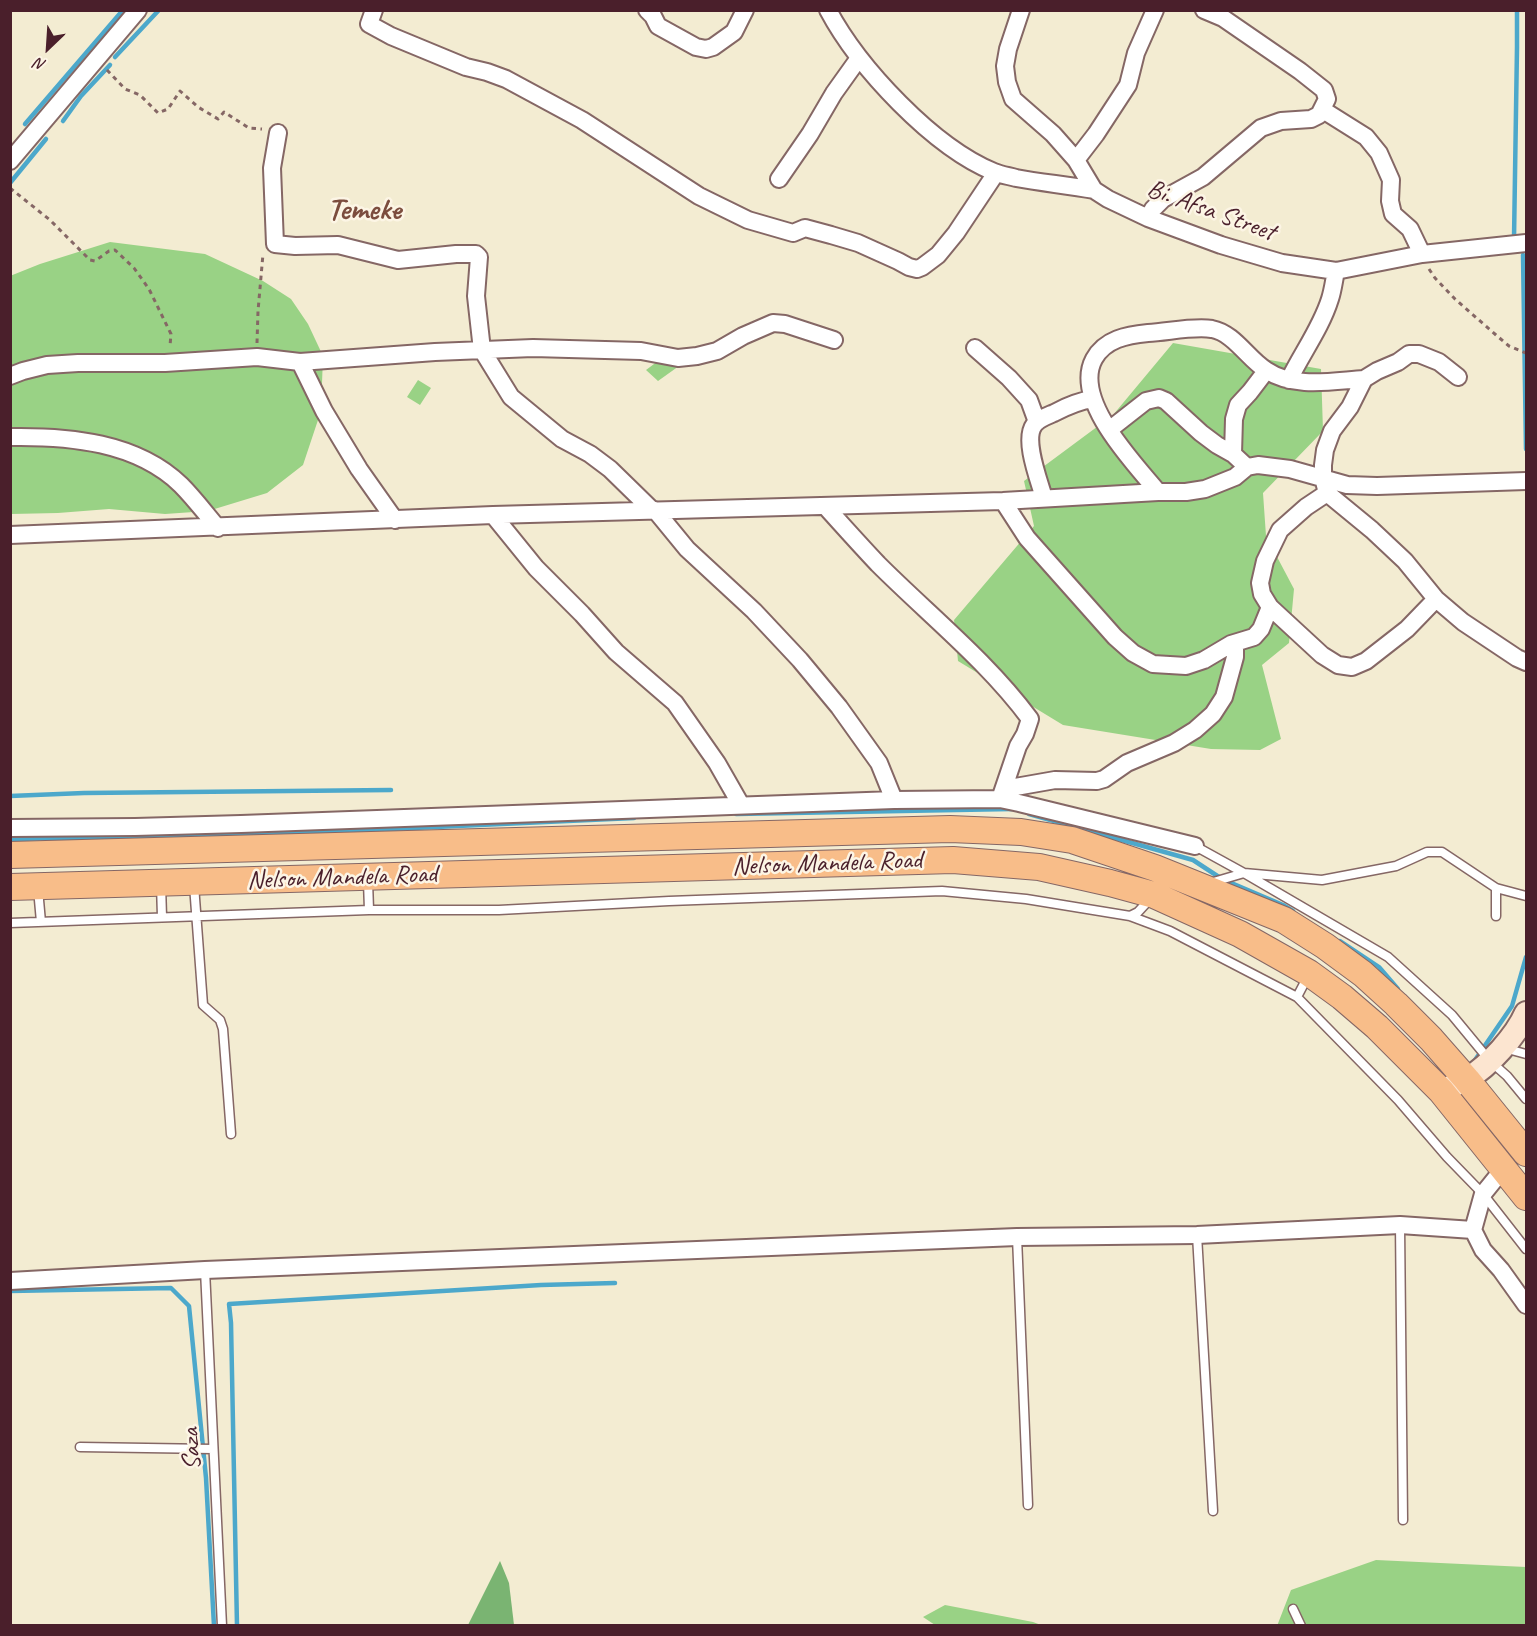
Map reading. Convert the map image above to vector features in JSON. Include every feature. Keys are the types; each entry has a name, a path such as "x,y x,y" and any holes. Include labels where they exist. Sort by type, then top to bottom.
{"main road":[{"name":"Nelson Mandela Road","path":"10,855 950,829 1021,832 1072,840 1155,868 1284,920 1325,946 1363,974 1431,1039 1527,1153"},
{"name":"Nelson Mandela Road","path":"10,887 953,860 1039,867 1154,895 1240,934 1309,973 1377,1027 1441,1091 1527,1197"}],"street":[{"path":"10,161 138,10"},
{"path":"374,10 369,24 391,36 466,67 506,79 582,120 690,190 724,209 775,229 793,233 805,228 858,243 909,267 917,269 922,267 938,255 956,233 996,173"},
{"path":"647,10 658,26 700,49 706,49 713,48 734,32 745,10"},
{"path":"828,10 859,58 904,108 967,159 996,173 1094,190"},
{"name":"Bi. Afsa Street","path":"1021,10 1008,48 1005,66 1006,82 1013,99 1053,134 1076,160 1094,190 1148,218 1221,245 1282,263 1336,271 1422,254 1527,243"},
{"path":"1076,160 1128,85 1136,53 1155,10"},
{"path":"1148,218 1163,199 1203,177 1260,128 1281,121 1311,119 1323,110 1327,99 1324,90 1300,71 1223,18 1204,10"},
{"path":"779,179 859,58"},
{"path":"1323,110 1366,137 1379,153 1391,180 1390,201 1393,213 1410,229 1422,254"},
{"path":"278,134 272,168 275,244 338,245 398,260 476,254 478,257 476,296 482,350 511,397 562,439 591,454 610,469 653,510 687,549 754,611 800,660 839,707 879,763 894,800"},
{"path":"1289,380 1318,328 1331,298 1336,271"},
{"path":"10,376 23,370 46,365 78,363 165,363 257,357 300,362 533,348 640,351 678,358 717,351 773,323 785,324 834,340"},
{"path":"1158,492 1120,447 1093,399 1089,382 1091,365 1097,353 1120,337 1213,329 1225,334 1266,371 1289,380 1307,383 1364,379 1409,354 1419,354 1439,362 1458,377"},
{"path":"975,348 1002,371 1029,400 1037,422"},
{"path":"300,362 329,420 359,469 395,520"},
{"path":"1233,454 1234,419 1238,405 1266,371"},
{"path":"1325,486 1323,465 1325,450 1332,432 1350,407 1364,379"},
{"path":"1109,430 1146,400 1159,398 1166,401 1216,445 1233,454 1247,467"},
{"path":"1044,498 1031,449 1032,427 1037,422 1080,401 1093,399"},
{"path":"10,437 73,439 109,446 142,458 181,485 218,528"},
{"path":"10,535 653,510 1003,501 1186,492 1205,489 1235,477 1247,467 1258,465 1290,468 1325,486 1405,561 1436,599 1463,622 1517,658 1527,662"},
{"path":"1436,599 1407,629 1366,661 1352,667 1338,664 1322,655 1270,607 1262,594 1260,583 1264,561 1280,530 1325,486 1527,481"},
{"path":"1003,501 1027,538 1115,637 1133,653 1153,664 1186,666 1204,660 1235,643 1254,637 1261,629 1270,607"},
{"path":"825,507 878,564 960,641 1020,705 1030,719 1002,794"},
{"path":"493,516 536,568 616,652 675,703 717,763 741,805"},
{"path":"10,828 241,824 894,800 1002,794 1055,780 1096,781 1104,779 1127,763 1174,743 1196,730 1214,714 1224,697 1234,657 1235,643"},
{"path":"1002,794 1019,803 1195,846"},
{"path":"1441,1091 1467,1080 1496,1055 1527,1012"},
{"path":"1504,1168 1483,1194 1473,1230 1483,1250 1527,1305"},
{"path":"10,1281 205,1270 1017,1237 1197,1235 1400,1225 1473,1230"}],"lane":[{"path":"1195,846 1388,957 1496,1055 1507,1076 1527,1099"},
{"path":"1201,886 1244,873 1322,880 1396,866 1427,852 1442,852 1496,888 1527,896"},
{"path":"368,877 369,910"},
{"path":"193,882 203,1005 220,1020 223,1029 231,1134"},
{"path":"161,883 162,917"},
{"path":"38,886 40,922"},
{"path":"1496,888 1496,916"},
{"path":"10,923 369,910 499,910 942,891 1026,899 1130,916 1170,931 1297,997 1398,1100 1447,1157 1483,1194 1527,1249"},
{"path":"1130,916 1138,912 1154,895"},
{"path":"1297,997 1309,973"},
{"path":"1496,1055 1527,1054"},
{"path":"1400,1225 1403,1520"},
{"path":"1197,1235 1213,1510"},
{"path":"1017,1237 1028,1505"},
{"name":"Saza","path":"205,1270 222,1626"},
{"path":"80,1447 213,1449"},
{"path":"1293,1609 1301,1626"}],"path":[{"path":"99,55 115,80 125,89 140,95 158,113 168,109 180,91 198,107 218,119 224,112 249,128 278,134"},
{"path":"10,188 50,220 90,260 95,261 108,250 115,250 134,268 149,289 171,334 165,363"},
{"path":"257,357 263,245 275,244"},
{"path":"1422,254 1435,278 1455,298 1509,346 1527,353"}],"green space":[{"path":"110,242 205,254 263,281 291,299 308,324 323,356 321,411 303,465 267,493 208,511 165,514 109,509 11,514 10,276"},
{"path":"1173,343 1321,369 1323,431 1263,493 1266,536 1294,589 1289,643 1262,665 1281,739 1260,750 1211,749 1063,725 958,661 954,620 1034,526 1024,481 1113,415"},
{"path":"666,355 679,366 658,381 646,370"},
{"path":"418,380 431,388 420,405 407,397"},
{"path":"1376,1560 1526,1567 1526,1625 1277,1626 1291,1590"},
{"path":"500,1561 509,1583 514,1625 468,1625"},
{"path":"945,1605 1041,1625 935,1625 923,1617"}],"waterway":[{"path":"25,124 123,10"},
{"path":"115,57 159,10"},
{"path":"1514,239 1517,10"},
{"path":"63,121 81,96 110,65"},
{"path":"10,183 46,139"},
{"path":"1523,255 1526,449"},
{"path":"10,796 84,793 391,790"},
{"path":"736,814 1012,809"},
{"path":"1029,814 1193,860 1222,879 1293,911"},
{"path":"10,839 259,835 634,818"},
{"path":"1340,941 1379,967 1398,989"},
{"path":"1473,1063 1512,1006 1526,957"},
{"path":"237,1626 229,1304 541,1285 615,1283"},
{"path":"10,1291 171,1288 189,1306 206,1478 214,1626"}],"district":[{"name":"Temeke","path":"364,211"}]}
